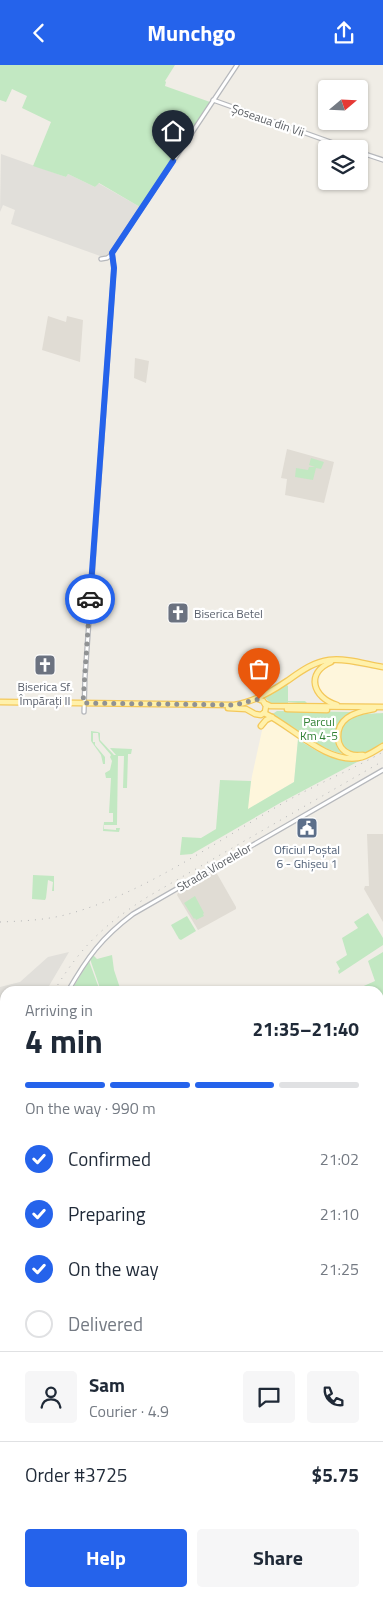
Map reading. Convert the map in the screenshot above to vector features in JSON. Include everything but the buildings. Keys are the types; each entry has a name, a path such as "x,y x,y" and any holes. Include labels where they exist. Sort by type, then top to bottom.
{"main road":[{"path":"252,712 250,705 255,700 313,665 328,660 339,660 383,667"},
{"path":"339,660 320,668 315,680 316,689 323,698 343,707"},
{"path":"0,703 234,705 261,700 265,709 272,717 328,753 357,759 383,746"},
{"path":"83,704 246,709 257,715 265,709 279,706 383,708"},
{"path":"265,709 383,708"},
{"path":"350,754 342,747 338,740 339,727 352,714 374,709"},
{"path":"261,726 272,717"},
{"path":"342,757 350,754 369,754"}],"street":[{"path":"101,259 106,258 112,253 237,65"},
{"name":"Șoseaua din Vii","path":"213,101 324,140"},
{"path":"368,155 383,160"},
{"path":"84,712 83,704 114,263 112,253"},
{"name":"Strada Viorelelor","path":"71,986 93,951 115,928 133,914 383,770"}],"shaded area":[{"path":"1,154 66,177 68,174 95,187 98,183 140,207 108,255 103,257 11,224 15,210 3,205 0,212"},
{"path":"48,316 66,322 67,316 83,320 80,362 42,350"},
{"path":"135,358 149,361 146,383 134,378"},
{"path":"287,449 334,462 324,503 285,495 287,479 281,478"},
{"path":"336,663 351,663 355,666 383,670 383,704 339,703 323,695 318,687 321,672 326,667"},
{"path":"270,720 298,739 294,782 247,810 263,726"},
{"path":"367,834 383,834 383,922 364,889 365,886 369,886"},
{"path":"213,872 216,872 236,909 198,930 177,895"},
{"path":"69,952 49,986 4,986 20,982 48,957"}],"green space":[{"path":"0,65 175,65 165,81 165,86 210,102 140,207 99,183 95,187 68,174 66,177 33,166 51,122 22,108 27,96 12,89 6,102 0,100"},
{"path":"311,458 324,462 321,469 316,468 313,480 295,477 296,468 308,470 309,467 315,467 309,465"},
{"path":"285,683 288,686 288,701 305,701 308,704 288,702 288,704 272,704 264,697"},
{"name":"Parcul Km 4-5","path":"277,711 353,712 338,724 336,729 337,740 343,754 313,742 271,715"},
{"name":"Parcul Km 4-5","path":"383,713 383,745 361,753 354,753 344,747 340,730 343,724 358,715"},
{"path":"91,731 100,733 100,740 114,755 116,755 110,748 132,749 131,754 128,754 127,788 123,788 124,756 118,756 117,825 104,825 104,829 116,830 116,828 120,828 119,832 103,831 104,822 113,822 113,813 109,813 111,778 106,778 105,773 110,770 112,761 111,755 99,741 98,733 93,733 93,742 95,742 95,745 105,757 105,764 103,764 101,755 91,741"},
{"path":"298,739 319,752 334,758 359,761 280,803 192,854 180,855 182,837 201,838 216,829 220,780 251,781 248,809 294,782"},
{"path":"33,875 54,876 54,891 52,891 53,882 48,880 45,900 32,899"},
{"path":"195,896 204,913 204,916 196,920 184,903"},
{"path":"368,913 383,938 383,945 339,974 338,971 340,969 336,962 347,955 342,938 358,928 354,922"},
{"path":"187,916 196,931 181,940 171,925"},
{"path":"383,952 383,986 364,986 375,981 368,961"},
{"path":"93,955 97,959 112,955 114,970 119,986 99,986 90,959"},
{"path":"89,961 98,986 74,986"}],"railway":[{"path":"0,922 54,917 100,904 154,879 285,802 383,752"},
{"path":"57,986 74,961 95,937 133,906 383,761"}],"way so far":[{"path":"90,599 83,703 234,705 259,699"}],"place":[{"name":"Biserica Betel","path":"178,613"},
{"name":"Biserica Sf. Împărați II","path":"45,665"},
{"name":"Oficiul Poștal 6 - Ghișeu 1","path":"307,828"}],"route":[{"path":"90,599 114,268 112,253 173,161"}]}
